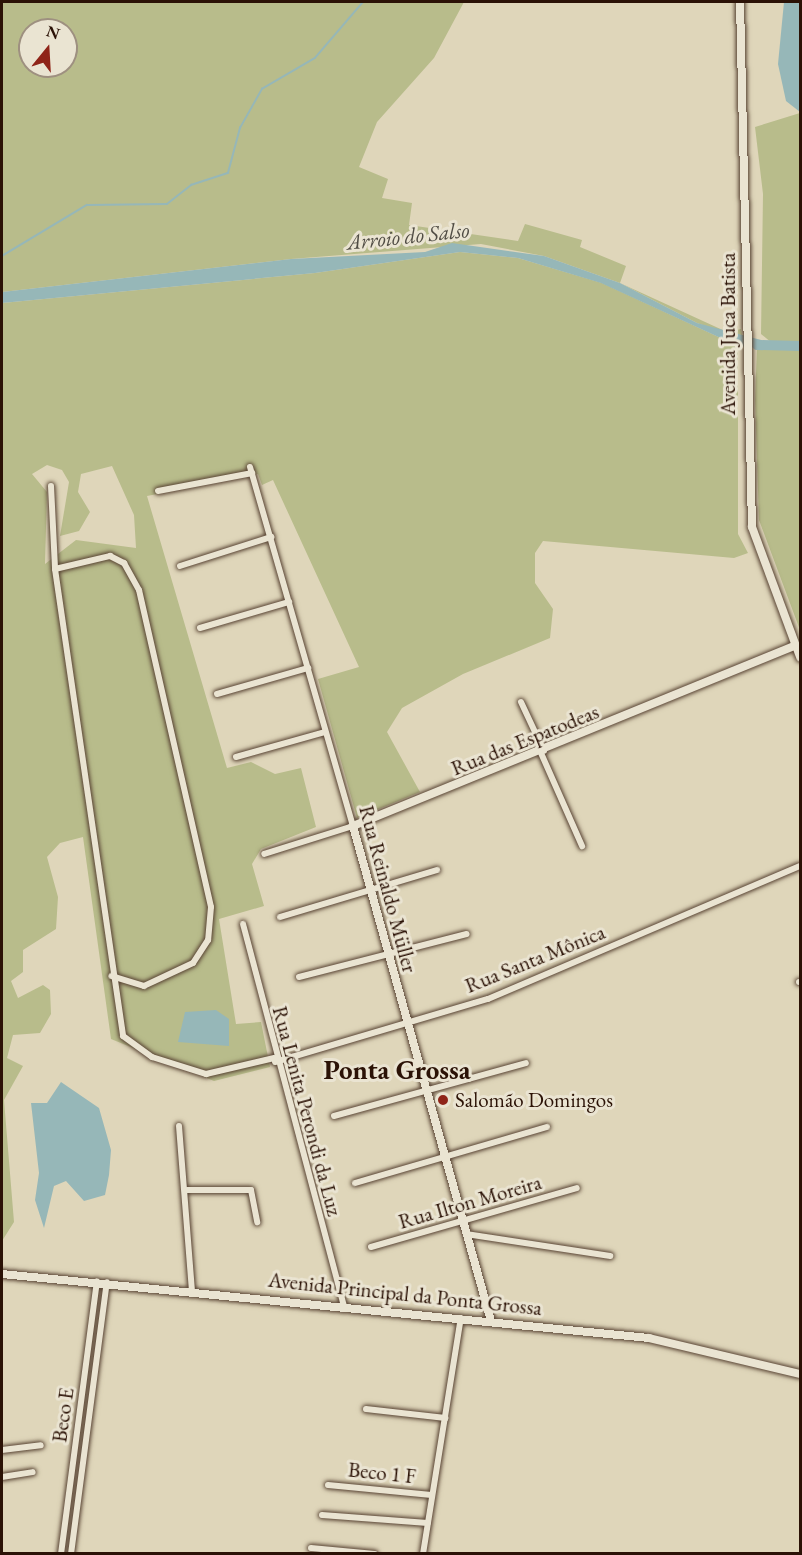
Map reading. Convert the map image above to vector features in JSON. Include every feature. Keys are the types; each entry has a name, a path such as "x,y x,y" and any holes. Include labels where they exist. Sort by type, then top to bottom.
{"main road":[{"name":"Avenida Juca Batista","path":"740,2 752,527 801,657"},
{"name":"Rua das Espatodeas","path":"353,826 543,753 795,646"},
{"name":"Rua Reinaldo Müller","path":"353,826 491,1322"},
{"name":"Avenida Principal da Ponta Grossa","path":"2,1274 108,1281 649,1338 801,1374"}],"street":[{"name":"Rua Reinaldo Müller","path":"158,491 251,470 353,826"},
{"name":"Rua Santa Mônica","path":"51,486 55,569 112,976 123,1036 152,1057 206,1074 274,1060 488,999 801,866"},
{"path":"180,566 271,537"},
{"path":"55,569 110,556 124,563 139,590 211,907 208,940 193,963 144,986 112,976"},
{"path":"200,628 289,602"},
{"path":"217,694 308,668"},
{"path":"521,702 582,846"},
{"path":"236,758 325,732"},
{"name":"Rua das Espatodeas","path":"264,854 353,826"},
{"path":"280,916 437,870"},
{"name":"Rua Lenita Perondi da Luz","path":"243,924 274,1060 344,1306"},
{"path":"298,977 467,934"},
{"path":"334,1116 526,1063"},
{"path":"179,1126 187,1190 192,1290"},
{"path":"355,1183 547,1127"},
{"name":"Rua Ilton Moreira","path":"371,1247 577,1188"},
{"path":"187,1190 251,1190 257,1222"},
{"path":"466,1233 610,1256"},
{"name":"Beco E","path":"61,1554 97,1281"},
{"path":"71,1554 108,1281"},
{"path":"423,1554 461,1318"},
{"path":"366,1409 445,1418"},
{"path":"2,1450 40,1444"},
{"path":"2,1477 33,1472"},
{"name":"Beco 1 F","path":"328,1485 432,1495"},
{"path":"322,1515 428,1523"},
{"path":"311,1548 375,1554"}],"green space":[{"path":"2,2 464,2 434,58 377,122 359,167 388,179 382,198 412,203 409,225 518,241 525,224 582,240 580,247 626,266 620,283 544,256 481,244 291,259 2,292"},
{"path":"800,113 800,630 759,520 755,400 757,348 772,343 761,334 763,194 755,127"},
{"path":"460,252 518,258 602,283 738,346 738,534 748,553 734,558 543,541 535,553 535,583 553,609 550,638 463,674 402,708 387,732 420,792 357,818 318,679 359,667 273,480 262,485 258,474 147,496 227,768 251,762 275,774 301,768 316,827 261,849 252,864 264,906 219,919 236,1024 261,1022 270,1067 214,1081 111,1039 83,837 60,843 47,857 58,897 56,929 23,950 23,972 11,981 18,998 43,985 50,990 51,1014 40,1033 13,1035 7,1058 23,1066 4,1100 14,1222 2,1241 2,303 315,273","holes":["47,465 62,470 69,482 60,536 79,531 90,512 78,492 81,474 112,466 134,515 136,548 76,540 45,564 47,492 32,474"]},
{"path":"620,283 727,332 741,329 742,335 727,334 697,323"}],"water":[{"path":"784,2 800,2 800,112 786,101 778,64"},
{"path":"452,243 544,256 620,283 697,323 773,343 768,349 738,346 601,283 518,258 460,252 315,273 2,303 2,292 291,259 425,252"},
{"path":"216,1010 229,1019 229,1046 178,1042 185,1012"},
{"path":"61,1082 99,1108 111,1150 109,1175 105,1195 84,1201 66,1181 54,1186 44,1228 35,1200 39,1173 31,1103 47,1103"}],"waterway":[{"path":"2,256 87,205 167,204 191,185 228,173 240,128 262,89 315,58 363,2"},
{"name":"Arroio do Salso","path":"757,345 800,346"}],"place":[{"name":"Salomão Domingos","path":"443,1100"}],"district":[{"name":"Ponta Grossa","path":"397,1070"}]}
